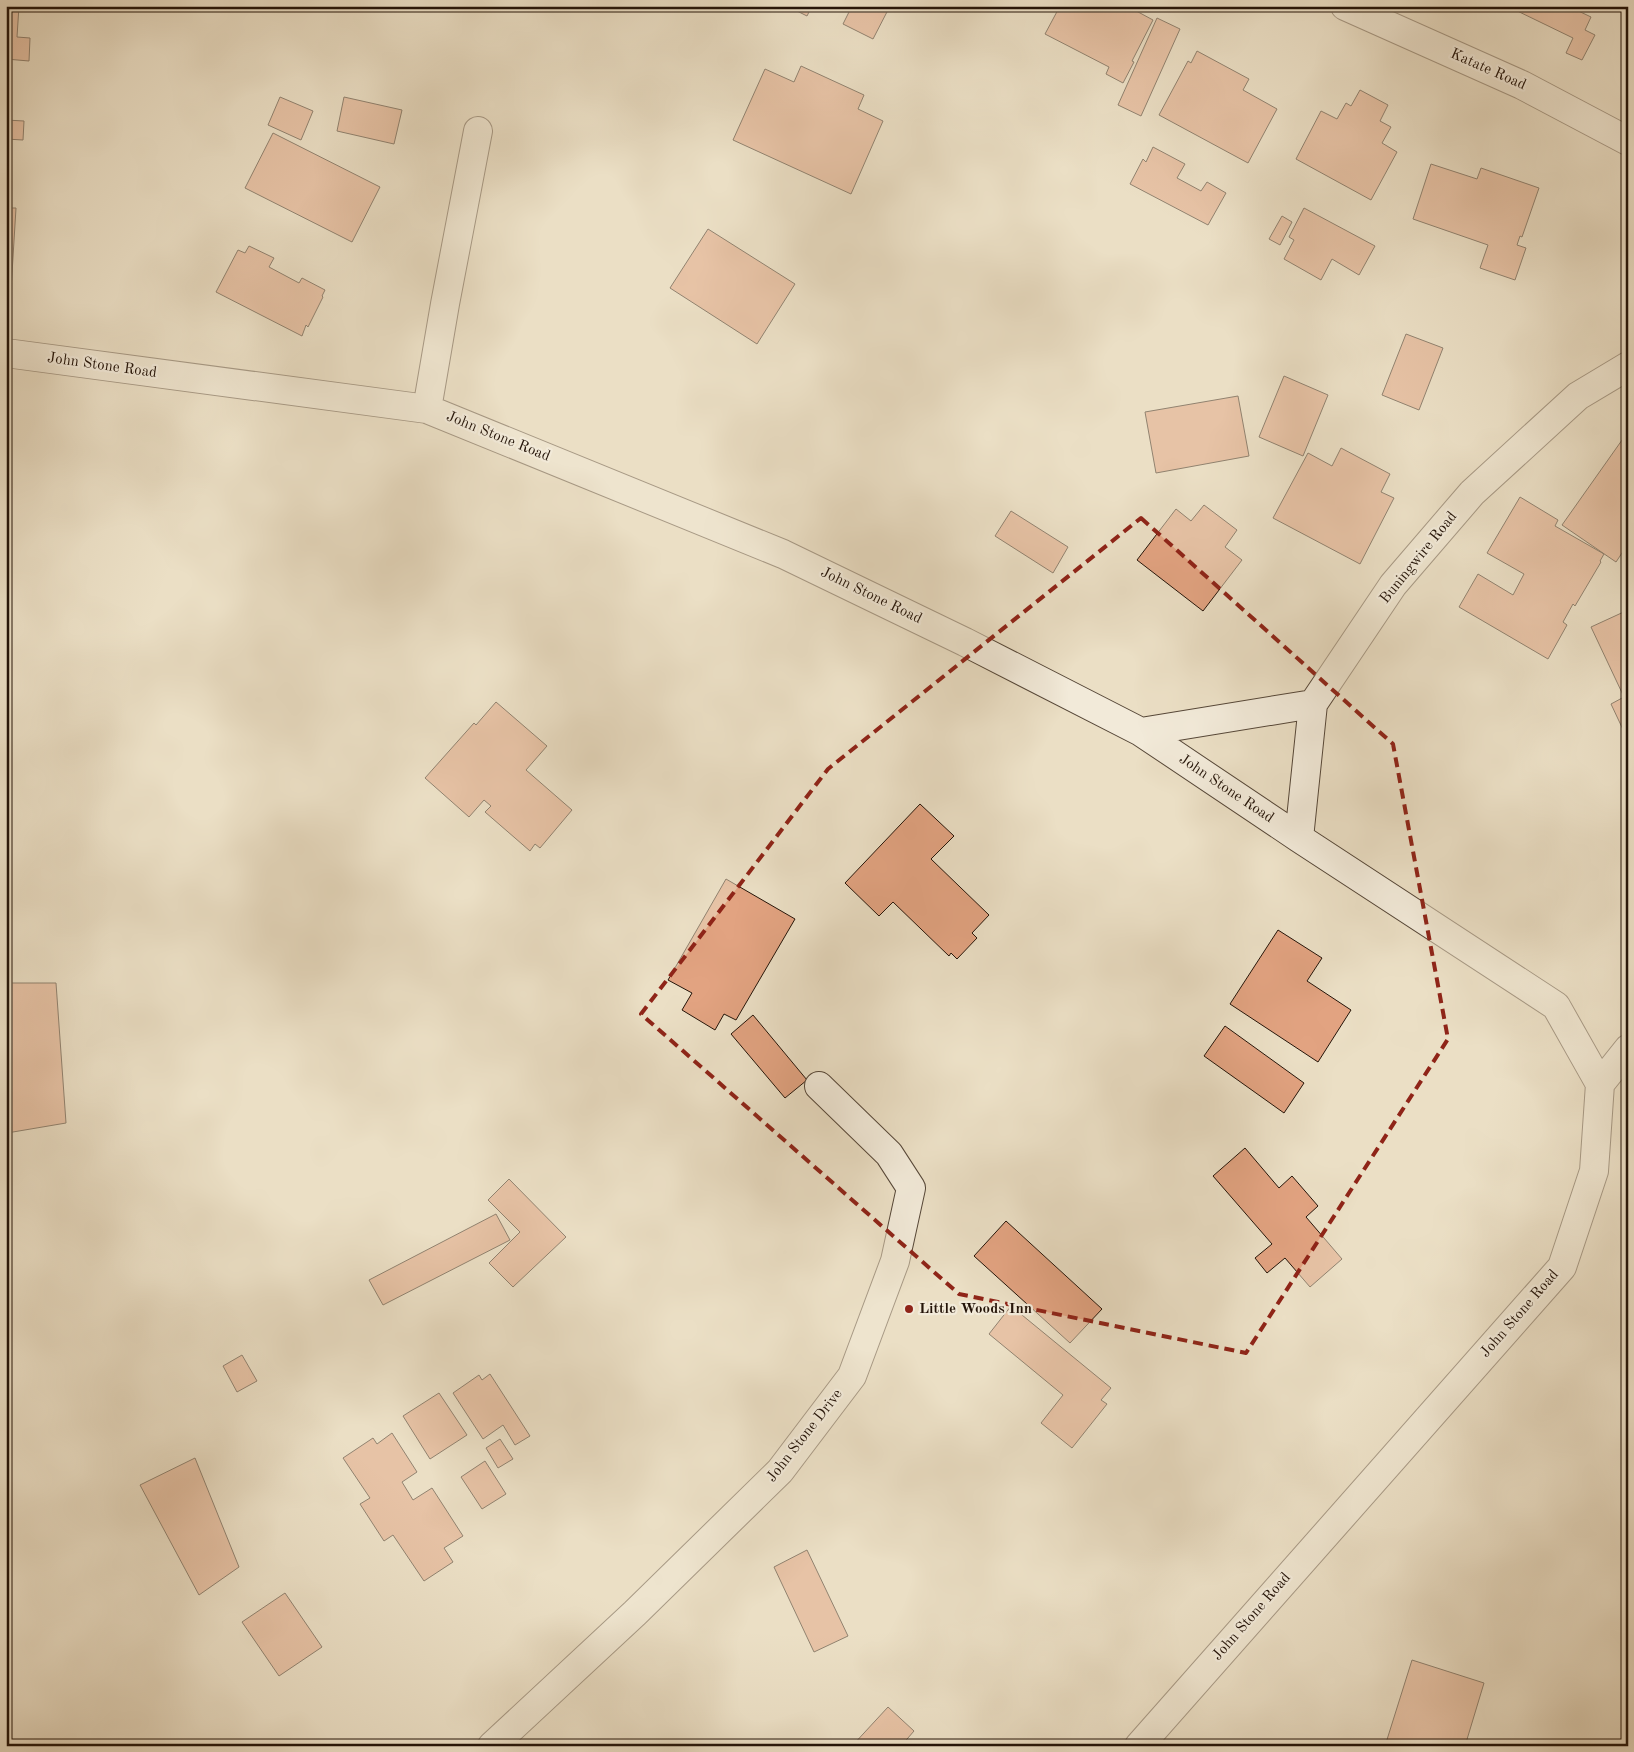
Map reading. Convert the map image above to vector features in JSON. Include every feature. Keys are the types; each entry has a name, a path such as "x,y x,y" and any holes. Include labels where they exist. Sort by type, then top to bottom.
{"street":[{"name":"Katate Road","path":"1345,6 1522,85 1628,141"},
{"path":"427,409 444,304 478,131"},
{"name":"John Stone Road","path":"6,353 427,409 783,554 965,642 1141,732 1556,1006 1600,1084 1594,1170 1562,1267 1139,1746"},
{"name":"Buningwire Road","path":"1299,838 1313,704 1393,585 1472,493 1578,396 1628,366"},
{"path":"1141,732 1313,704"},
{"path":"1600,1084 1628,1048"},
{"name":"John Stone Drive","path":"492,1746 636,1613 780,1472 852,1376 895,1261 911,1188 889,1154 819,1086"}],"highlighted area":[{"path":"1141,518 1393,744 1448,1039 1246,1353 959,1294 641,1014 828,769"}],"building":[{"path":"6,6 19,6 17,37 30,38 29,61 6,59"},
{"path":"787,6 812,6 807,16"},
{"path":"852,6 886,6 889,8 873,39 843,24"},
{"path":"1060,6 1127,6 1153,20 1123,83 1106,74 1109,67 1045,34"},
{"path":"1507,6 1568,6 1591,17 1585,30 1595,35 1582,60 1566,53 1573,38"},
{"path":"1157,18 1180,29 1141,116 1118,105"},
{"path":"1197,51 1249,79 1243,90 1277,109 1248,163 1159,115 1188,61 1191,63"},
{"path":"801,66 864,95 858,109 883,121 851,194 733,140 765,69 794,82"},
{"path":"1360,90 1388,105 1380,121 1391,127 1382,143 1397,152 1371,200 1296,159 1321,111 1337,119 1346,103 1351,106"},
{"path":"280,97 313,111 301,140 268,125"},
{"path":"344,97 402,110 394,144 337,131"},
{"path":"6,120 24,121 23,140 6,139"},
{"path":"273,133 380,187 352,242 245,188"},
{"path":"1153,147 1185,164 1177,178 1201,191 1207,182 1226,193 1208,225 1130,184 1143,159 1146,162"},
{"path":"1431,164 1477,179 1481,168 1539,188 1522,237 1520,236 1517,245 1526,248 1515,280 1480,268 1488,245 1413,219"},
{"path":"6,208 16,208 11,290 6,290"},
{"path":"1304,208 1375,246 1359,275 1332,259 1321,280 1284,259 1294,240 1289,237"},
{"path":"1282,216 1292,222 1280,245 1269,239"},
{"path":"708,229 795,284 757,344 670,288"},
{"path":"249,246 274,258 269,267 299,283 302,278 325,290 302,336 216,292 238,250 245,253"},
{"path":"1406,334 1443,348 1419,410 1382,395"},
{"path":"1284,376 1328,395 1303,456 1259,437"},
{"path":"1238,396 1249,456 1156,473 1145,412"},
{"path":"1627,433 1628,544 1616,562 1562,525"},
{"path":"1341,448 1390,474 1381,492 1394,498 1360,564 1273,518 1308,453 1332,466"},
{"path":"1520,497 1558,520 1555,526 1604,554 1575,606 1573,604 1563,622 1567,625 1548,659 1459,607 1478,574 1513,595 1524,574 1487,553"},
{"path":"1204,505 1237,530 1225,547 1242,560 1203,611 1137,560 1176,509 1191,521"},
{"path":"1011,511 1068,547 1053,573 995,536"},
{"path":"1628,610 1627,738 1611,704 1624,697 1591,627"},
{"path":"496,702 547,746 526,770 572,810 540,848 535,844 530,851 485,812 491,806 484,800 469,817 425,778 474,723 476,725"},
{"path":"920,804 954,836 931,859 989,915 972,933 977,938 957,959 951,953 949,956 893,902 879,916 845,883"},
{"path":"726,879 795,919 736,1020 724,1014 715,1030 682,1010 692,993 668,980"},
{"path":"1278,930 1322,958 1307,981 1351,1010 1318,1062 1230,1004"},
{"path":"6,983 56,983 66,1123 7,1133"},
{"path":"753,1015 807,1080 785,1098 731,1034"},
{"path":"1225,1026 1304,1083 1284,1113 1204,1056"},
{"path":"1245,1148 1279,1188 1292,1176 1318,1206 1306,1217 1342,1259 1310,1287 1285,1258 1267,1273 1255,1258 1272,1244 1213,1176"},
{"path":"509,1179 566,1237 513,1287 489,1263 520,1232 488,1200"},
{"path":"496,1214 510,1240 383,1305 369,1280"},
{"path":"1006,1221 1102,1309 1070,1343 974,1256"},
{"path":"1011,1306 1111,1388 1101,1400 1107,1404 1072,1448 1041,1423 1063,1395 989,1334"},
{"path":"242,1355 257,1381 237,1392 223,1366"},
{"path":"490,1374 530,1436 515,1445 503,1425 483,1439 453,1393 479,1375 482,1380"},
{"path":"439,1393 467,1435 430,1459 403,1416"},
{"path":"392,1433 417,1472 402,1482 413,1500 432,1488 463,1536 444,1548 453,1562 424,1581 393,1535 384,1541 360,1504 370,1498 343,1458 373,1438 377,1444"},
{"path":"500,1439 513,1459 498,1468 486,1448"},
{"path":"195,1458 239,1567 199,1595 140,1485"},
{"path":"485,1461 506,1494 482,1509 461,1477"},
{"path":"807,1550 848,1636 814,1652 774,1567"},
{"path":"285,1593 322,1647 279,1676 242,1622"},
{"path":"1412,1660 1484,1683 1465,1746 1385,1746"},
{"path":"888,1707 914,1731 901,1746 852,1746"}],"place":[{"name":"Little Woods Inn","path":"909,1309"}]}
